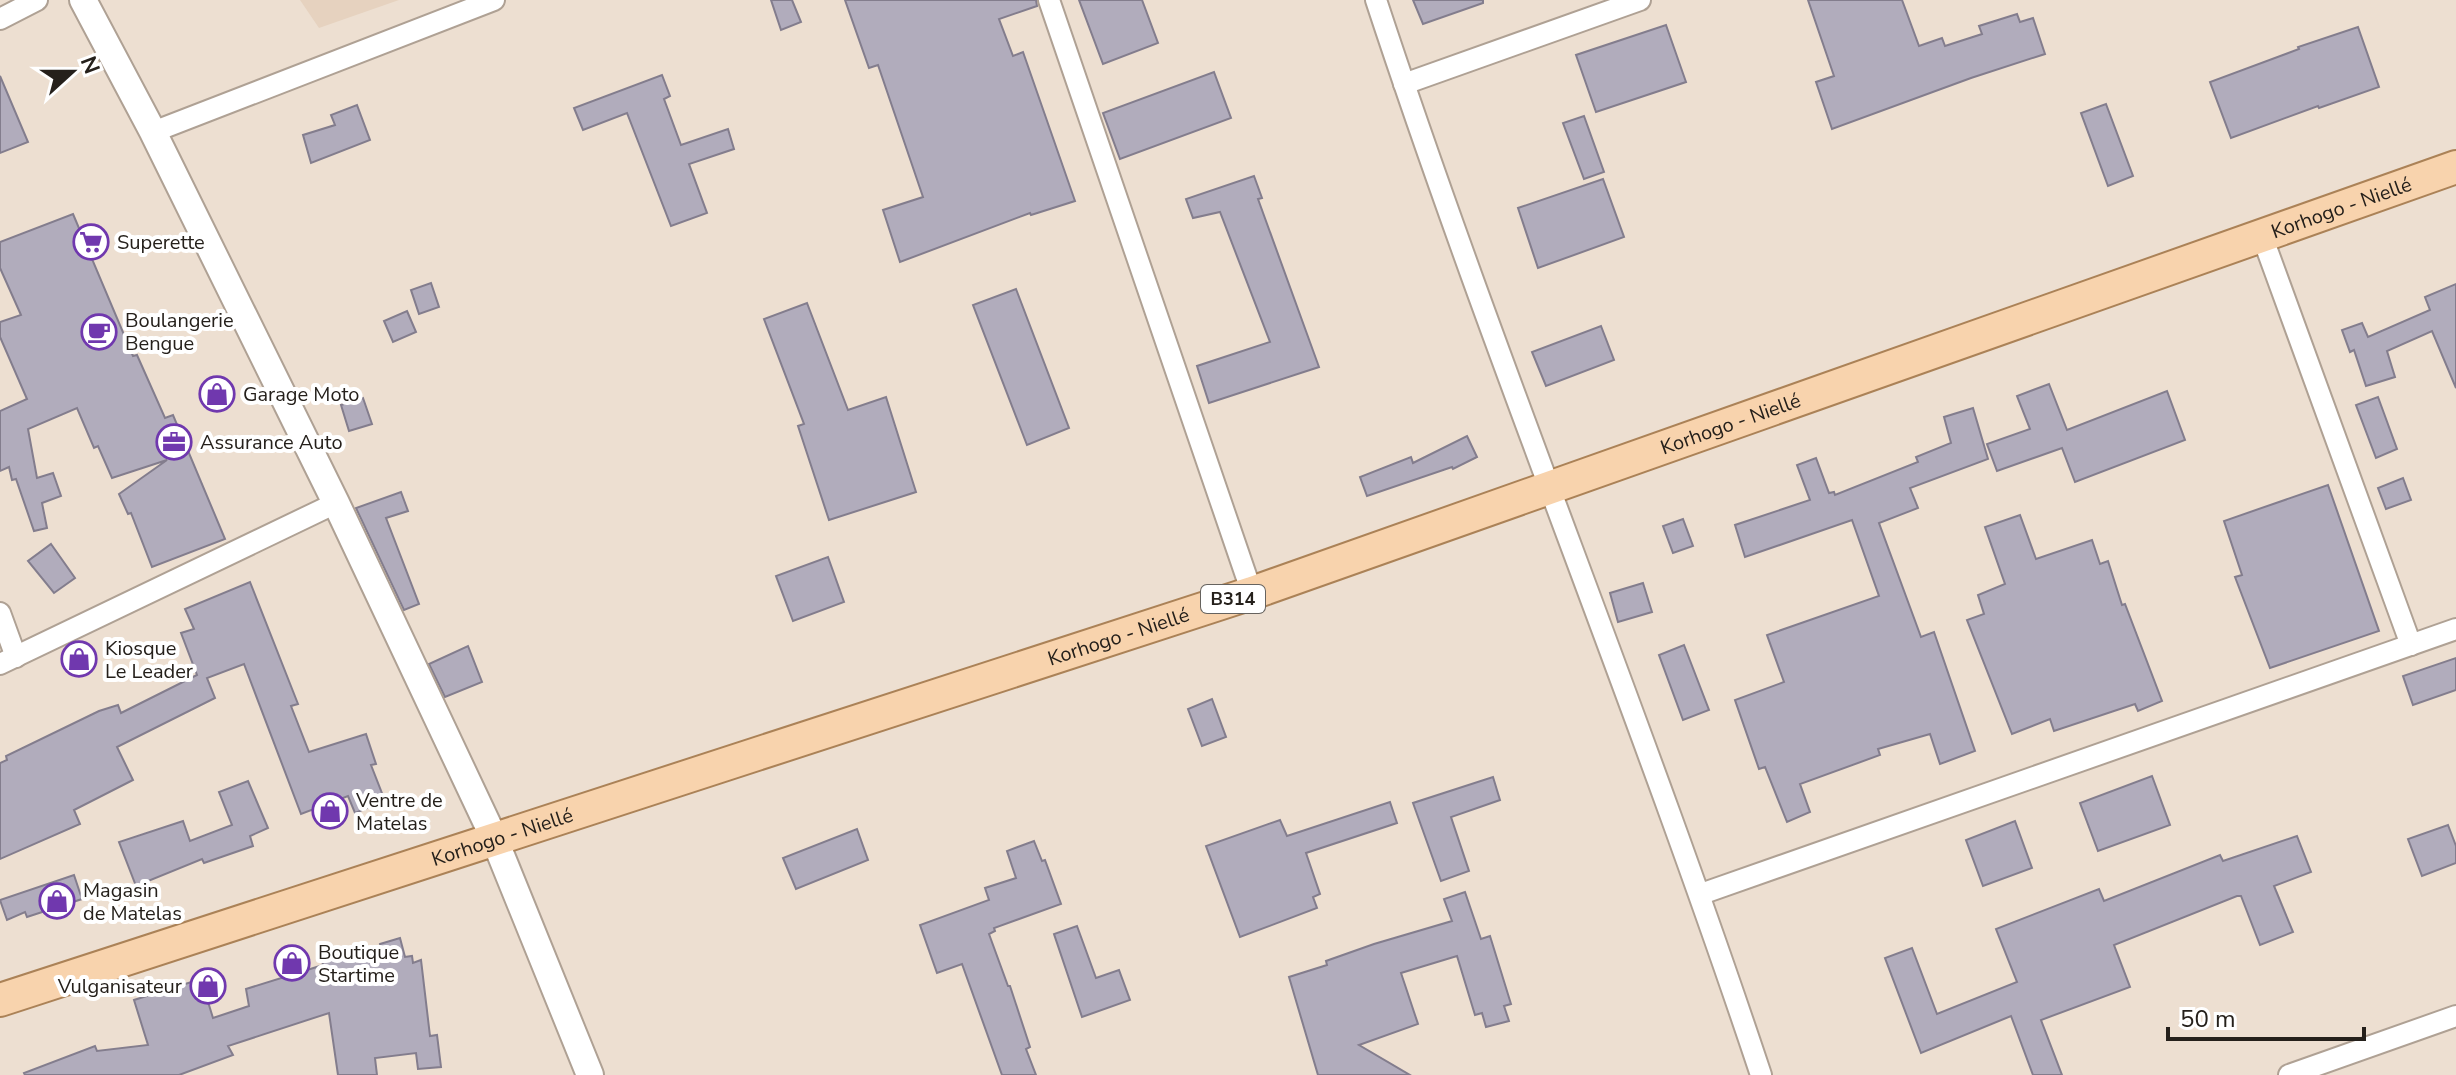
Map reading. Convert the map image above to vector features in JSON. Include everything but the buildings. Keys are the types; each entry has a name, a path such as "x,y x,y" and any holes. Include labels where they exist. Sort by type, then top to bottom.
{"main road":[{"name":"Korhogo - Niellé","path":"0,1000 1252,593 2456,167"}],"street":[{"path":"0,19 37,0"},
{"path":"83,0 153,132 336,503 494,838 590,1075"},
{"path":"153,132 494,0"},
{"path":"1049,0 1252,593"},
{"path":"1376,0 1550,489 1701,894 1761,1075"},
{"path":"1404,84 1640,0"},
{"path":"2262,236 2411,645"},
{"path":"0,613 8,660 336,503"},
{"path":"1701,894 2456,629"},
{"path":"2289,1075 2456,1016"}],"shaded area":[{"path":"300,0 399,0 319,28"}],"place":[{"name":"Superette","path":"91,242"},
{"name":"Boulangerie Bengue","path":"99,332"},
{"name":"Garage Moto","path":"217,394"},
{"name":"Assurance Auto","path":"174,442"},
{"name":"Kiosque Le Leader","path":"79,659"},
{"name":"Ventre de Matelas","path":"330,811"},
{"name":"Magasin de Matelas","path":"57,901"},
{"name":"Boutique Startime","path":"292,963"},
{"name":"Vulganisateur","path":"208,986"}]}
